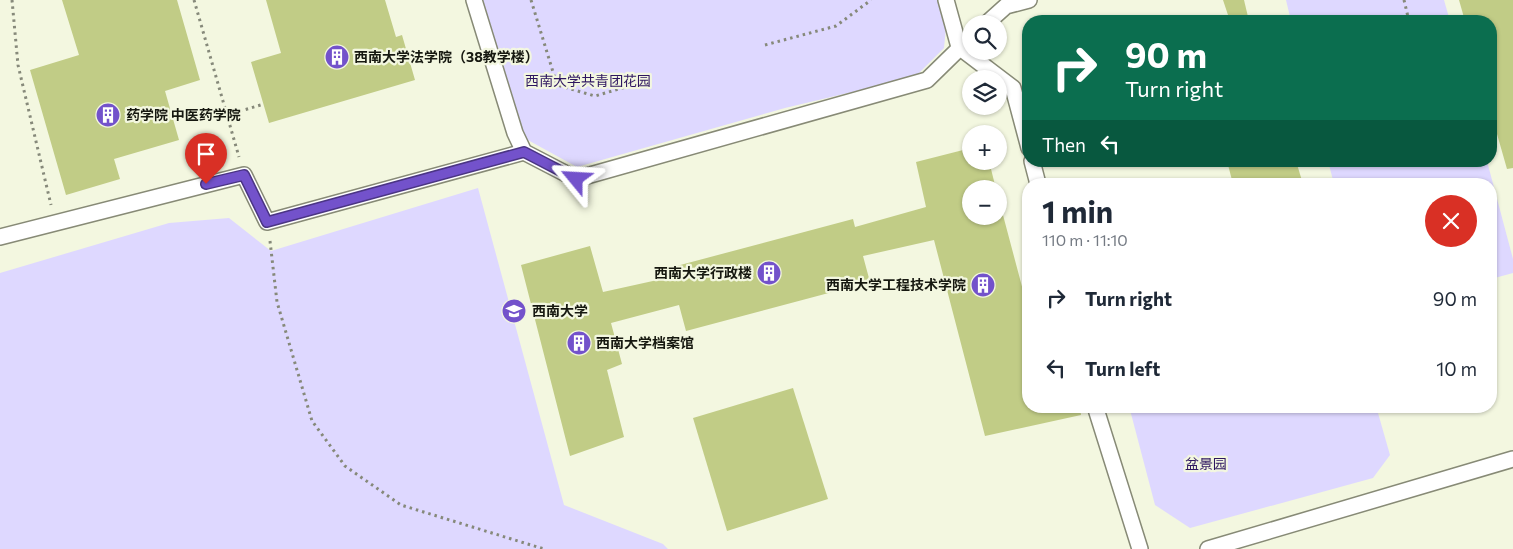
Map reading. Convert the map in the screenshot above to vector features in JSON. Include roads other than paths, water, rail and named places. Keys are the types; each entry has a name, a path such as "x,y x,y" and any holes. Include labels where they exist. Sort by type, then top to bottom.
{"lane":[{"path":"474,0 515,133 524,152 576,179 927,80 962,44"},
{"path":"946,0 959,47 1013,88 1022,122"},
{"path":"996,15 1006,6 1029,0"},
{"path":"0,236 244,175 267,222 524,152"},
{"path":"1098,413 1140,549"},
{"path":"1208,549 1513,459"}],"place":[{"name":"西南大学法学院（38教学楼）","path":"337,57"},
{"name":"药学院 中医药学院","path":"108,115"},
{"name":"西南大学行政楼","path":"769,273"},
{"name":"西南大学工程技术学院","path":"983,285"},
{"name":"西南大学","path":"514,311"},
{"name":"西南大学档案馆","path":"579,343"}],"park label":[{"name":"西南大学共青团花园","path":"588,81"},
{"name":"盆景园","path":"1206,464"}]}
